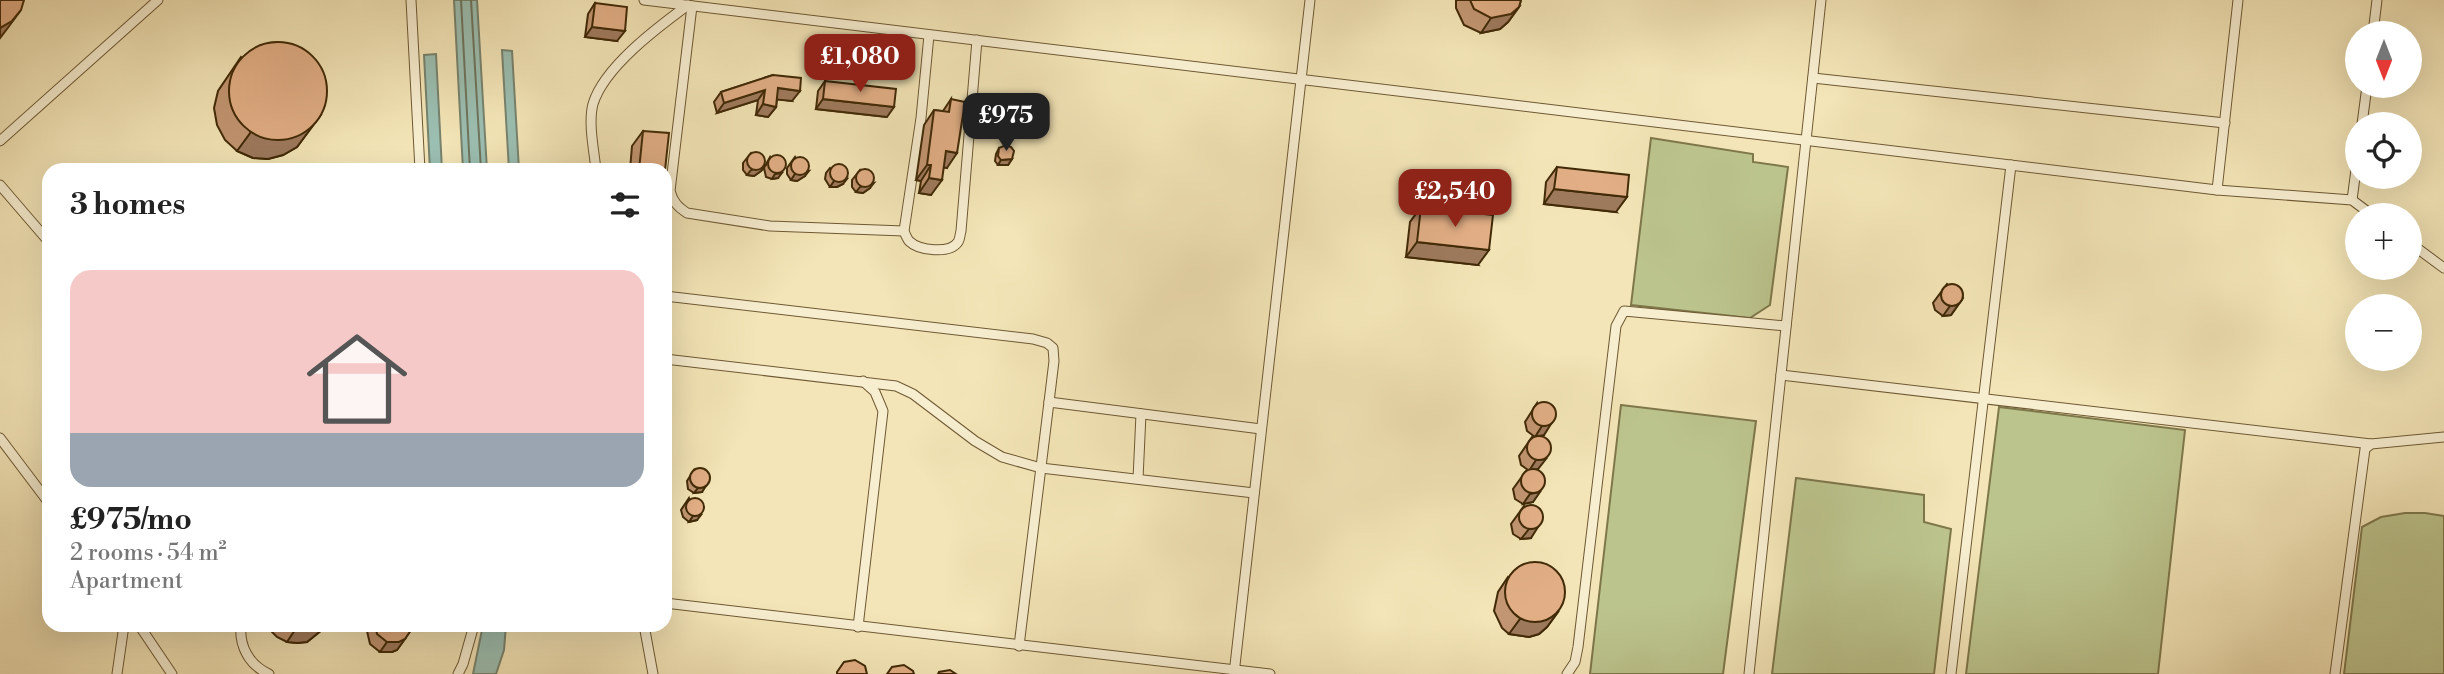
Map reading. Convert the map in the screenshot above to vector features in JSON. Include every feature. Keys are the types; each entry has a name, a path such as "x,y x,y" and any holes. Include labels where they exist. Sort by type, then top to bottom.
{"lane":[{"path":"0,141 158,0"},
{"path":"411,0 420,163"},
{"path":"644,0 2217,190 2353,200 2357,203"},
{"path":"1234,672 1310,0"},
{"path":"1749,674 1821,0"},
{"path":"2217,190 2238,0"},
{"path":"2374,21 2377,0"},
{"path":"596,163 593,104 600,89 644,37 690,6"},
{"path":"672,172 690,6"},
{"path":"929,35 921,118 904,231 909,242 922,248 940,249 951,247 958,242 965,201 967,144 977,40"},
{"path":"1813,78 2225,123"},
{"path":"1951,674 2011,165"},
{"path":"0,185 42,234"},
{"path":"2353,200 2354,189"},
{"path":"672,200 687,213 770,226 904,231"},
{"path":"2422,252 2444,268"},
{"path":"672,297 1033,339 1047,343 1052,348 1054,361 1019,646"},
{"path":"1567,674 1575,662 1578,647 1616,326 1624,311 1786,326"},
{"path":"672,360 896,386 913,394 975,441 1002,457 1041,468 1254,493"},
{"path":"1781,375 2371,444 2444,437"},
{"path":"858,626 883,411 875,392 862,381"},
{"path":"1049,402 1261,429"},
{"path":"1138,480 1141,414"},
{"path":"0,438 42,494"},
{"path":"2335,674 2365,449 2371,444"},
{"path":"672,604 1234,672 1270,674"},
{"path":"117,674 123,632"},
{"path":"144,632 172,674"},
{"path":"240,632 245,652 252,663 269,674"},
{"path":"458,674 472,632"},
{"path":"645,632 653,674"}],"green space":[{"path":"1651,138 1753,154 1753,162 1788,167 1770,305 1750,318 1631,305"},
{"path":"1621,405 1756,421 1723,674 1590,674"},
{"path":"1999,407 2185,430 2158,674 1966,674"},
{"path":"1796,478 1924,495 1924,522 1951,529 1934,674 1772,674"},
{"path":"2405,513 2444,516 2444,674 2344,674 2362,527 2381,517"}],"water":[{"path":"454,0 477,0 487,163 463,163"},
{"path":"502,50 512,51 519,163 509,163"},
{"path":"436,54 442,163 430,163 424,55"},
{"path":"482,632 505,632 504,650 496,674 473,674"}],"building":[{"path":"0,0 24,0 21,10 12,21 0,28"},
{"path":"1470,0 1521,0 1519,7 1511,14 1491,18 1474,9"},
{"path":"595,3 627,7 625,31 592,27"},
{"path":"278,42 297,46 313,56 323,72 327,91 323,110 313,126 297,136 278,140 259,136 243,126 233,110 229,91 233,72 243,56 259,46"},
{"path":"773,75 801,78 800,91 778,88 776,107 763,104 765,90 724,103 721,92"},
{"path":"825,81 896,89 894,107 823,99"},
{"path":"951,99 965,102 957,153 946,151 942,180 929,178 931,165 927,165 934,110 949,112"},
{"path":"1010,115 1016,117 1016,129 1010,131 1004,129 1002,123 1004,117"},
{"path":"643,131 669,133 666,163 640,163"},
{"path":"1006,145 1014,151 1012,159 1001,160 998,156 999,148"},
{"path":"752,152 760,152 765,161 763,168 752,170 747,165 747,157"},
{"path":"773,155 781,155 786,164 784,171 773,173 768,168 768,160"},
{"path":"796,157 804,157 809,166 807,173 796,175 791,170 791,162"},
{"path":"835,164 843,164 848,173 846,180 835,182 830,177 830,169"},
{"path":"1557,167 1629,175 1627,197 1554,189"},
{"path":"861,169 869,169 874,178 872,185 861,187 856,182 856,174"},
{"path":"1421,207 1493,215 1489,250 1417,242"},
{"path":"1952,284 1960,287 1963,295 1960,303 1952,306 1944,303 1941,295 1944,287"},
{"path":"1544,402 1555,409 1556,414 1549,425 1544,426 1533,419 1532,414 1539,403"},
{"path":"1539,436 1550,443 1551,448 1544,459 1539,460 1528,453 1527,448 1534,437"},
{"path":"700,468 707,471 710,478 707,485 700,488 693,485 690,478 693,471"},
{"path":"1533,469 1544,476 1545,481 1538,492 1533,493 1522,486 1521,481 1528,470"},
{"path":"691,498 699,498 704,507 702,514 691,516 686,511 686,503"},
{"path":"1531,505 1542,512 1543,517 1536,528 1531,529 1520,522 1519,517 1526,506"},
{"path":"1535,562 1552,567 1560,575 1565,592 1560,609 1552,617 1535,622 1518,617 1510,609 1505,592 1510,575 1518,567"},
{"path":"410,632 399,642 387,642 377,634"},
{"path":"855,660 865,666 867,674 837,674 844,662"},
{"path":"904,665 914,674 887,674 892,667"},
{"path":"950,670 956,674 938,674 939,672"}]}
